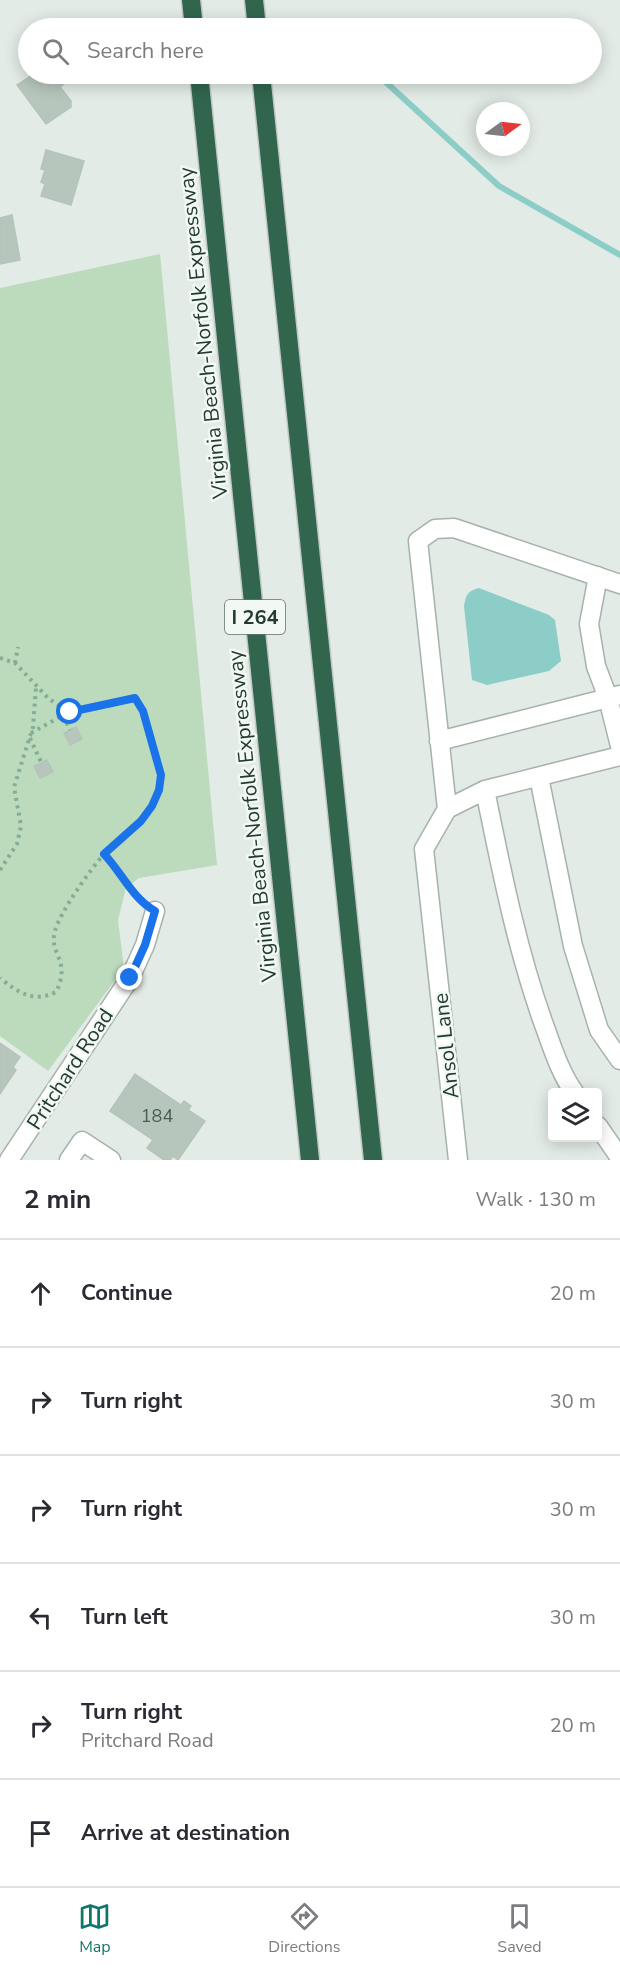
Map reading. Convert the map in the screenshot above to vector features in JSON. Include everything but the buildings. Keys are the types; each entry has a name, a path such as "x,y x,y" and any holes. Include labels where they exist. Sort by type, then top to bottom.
{"highway":[{"path":"191,0 193,18"},
{"path":"254,0 256,18"},
{"name":"Virginia Beach-Norfolk Expressway","path":"200,84 310,1160"},
{"name":"I 264","path":"262,84 373,1160"}],"street":[{"path":"620,584 454,528 435,530 418,541 447,809 485,790 620,756"},
{"path":"598,576 589,624 596,666 614,697 620,746"},
{"path":"439,741 614,697"},
{"path":"539,777 573,946 599,1029 620,1060"},
{"path":"485,790 513,926 533,995 562,1076 571,1088"},
{"name":"Ansol Lane","path":"447,809 424,849 458,1160"},
{"name":"Pritchard Road","path":"9,1160 130,978 145,945 155,911"},
{"path":"602,1133 620,1158"},
{"path":"69,1160 82,1141 111,1160"}],"path":[{"path":"15,663 18,647"},
{"path":"0,658 15,663 36,686 70,712"},
{"path":"0,870 17,844 21,826 14,787 30,735 36,686"},
{"path":"0,978 22,995 36,998 56,992 63,979 63,967 54,943 55,931 76,893 104,854 141,821 152,806 161,775 143,711 135,698 70,712 30,735"},
{"path":"63,716 70,730"},
{"path":"30,735 41,762"},
{"path":"104,854 120,872 135,896 155,911"}],"green space":[{"path":"160,254 217,865 139,878 126,888 118,920 124,968 48,1071 0,1036 0,288"}],"water":[{"path":"479,588 549,615 555,620 561,661 549,671 487,685 472,680 464,606 468,594"}],"waterway":[{"path":"388,84 499,186 620,255"}],"route":[{"path":"70,712 131,697 138,700 161,775 159,790 152,806 141,821 104,854 120,872 142,904 155,911 145,945 130,978"}]}
